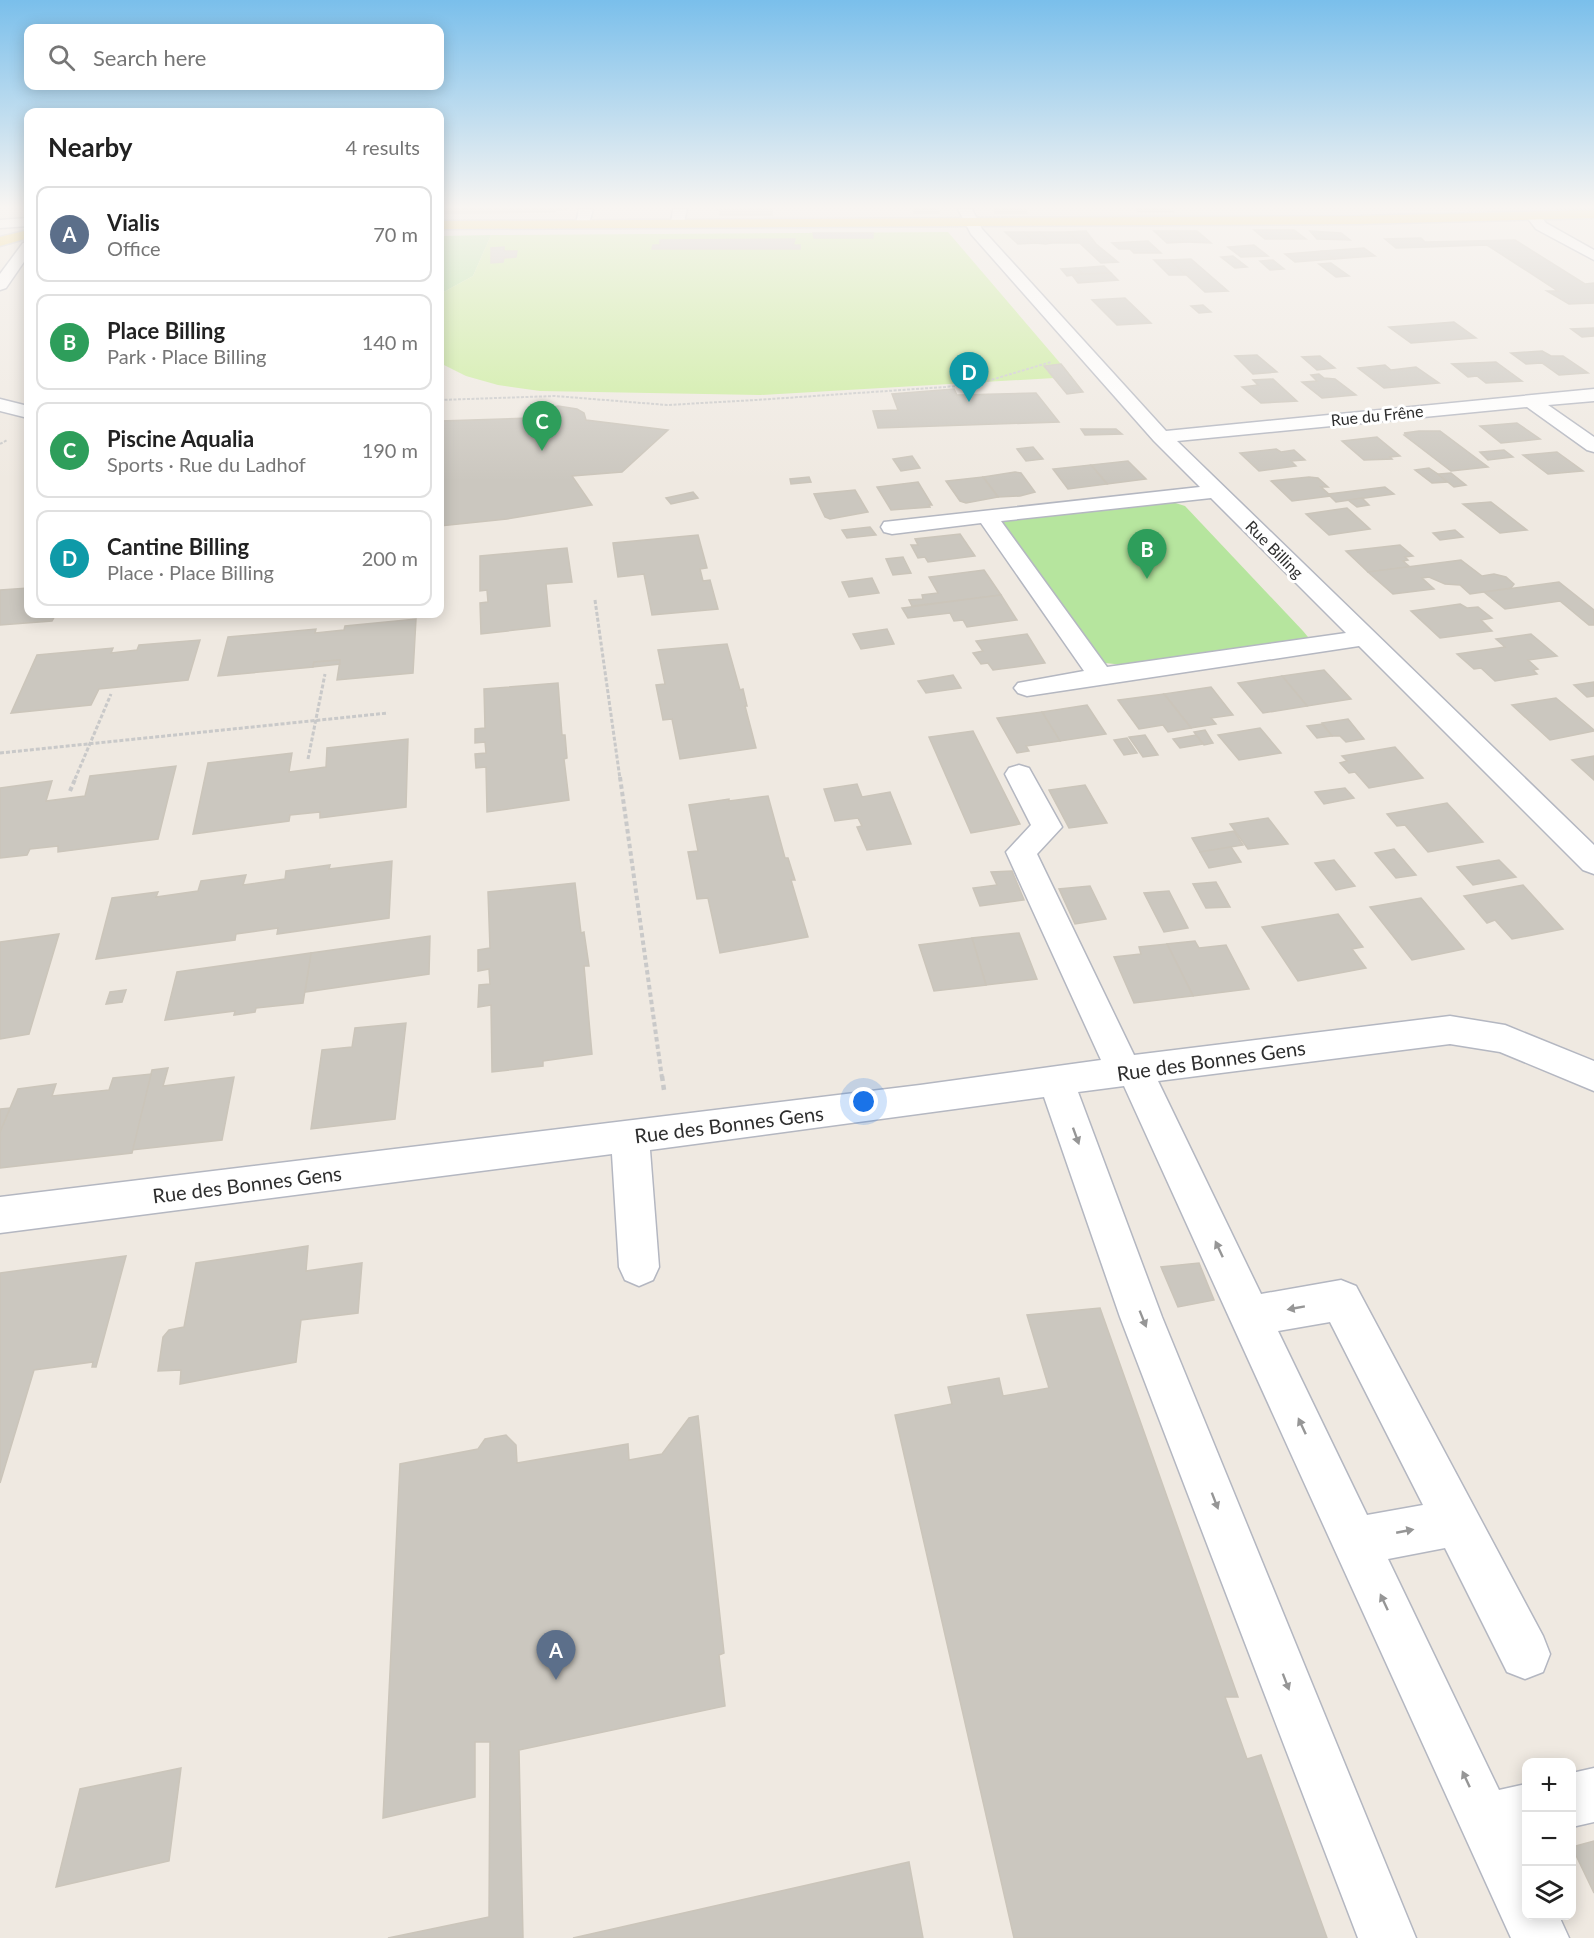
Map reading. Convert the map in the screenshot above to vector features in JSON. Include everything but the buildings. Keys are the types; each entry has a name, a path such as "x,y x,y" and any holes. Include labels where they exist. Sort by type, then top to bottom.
{"street":[{"name":"Rue Billing","path":"1037,299 1161,437 1594,863"},
{"name":"Rue du Frêne","path":"1161,437 1594,395"},
{"path":"1529,400 1594,446"},
{"path":"0,405 24,411"},
{"path":"892,527 1218,491"},
{"path":"987,516 1100,676"},
{"path":"1027,688 1363,638"},
{"path":"1019,774 1047,827 1021,852 1251,1316 1355,1540 1506,1816 1522,1886"},
{"name":"Rue des Bonnes Gens","path":"0,1215 670,1132 1245,1054 1450,1030 1505,1039 1594,1076"},
{"path":"1056,1081 1141,1317 1387,1938"},
{"path":"630,1136 639,1267"},
{"path":"1251,1316 1341,1300 1525,1654"},
{"path":"1355,1540 1456,1522"},
{"path":"1576,1799 1594,1795"},
{"path":"1532,1920 1540,1938"}],"path":[{"path":"444,400 555,396 667,405 756,400 974,385 1053,361"},
{"path":"595,600 670,1132"},
{"path":"308,759 325,674"},
{"path":"70,791 111,694"},
{"path":"0,753 388,713"}],"green space":[{"path":"444,299 1006,299 1072,377 760,395 540,391 498,385 466,376 444,365"},
{"path":"1169,501 1185,506 1308,637 1124,665 1105,663 1097,659 1003,528 1004,522 1010,519"}],"place":[{"name":"Cantine Billing","path":"969,402"},
{"name":"Piscine Aqualia","path":"542,451"},
{"name":"Place Billing","path":"1147,579"},
{"name":"Vialis","path":"556,1680"}]}
